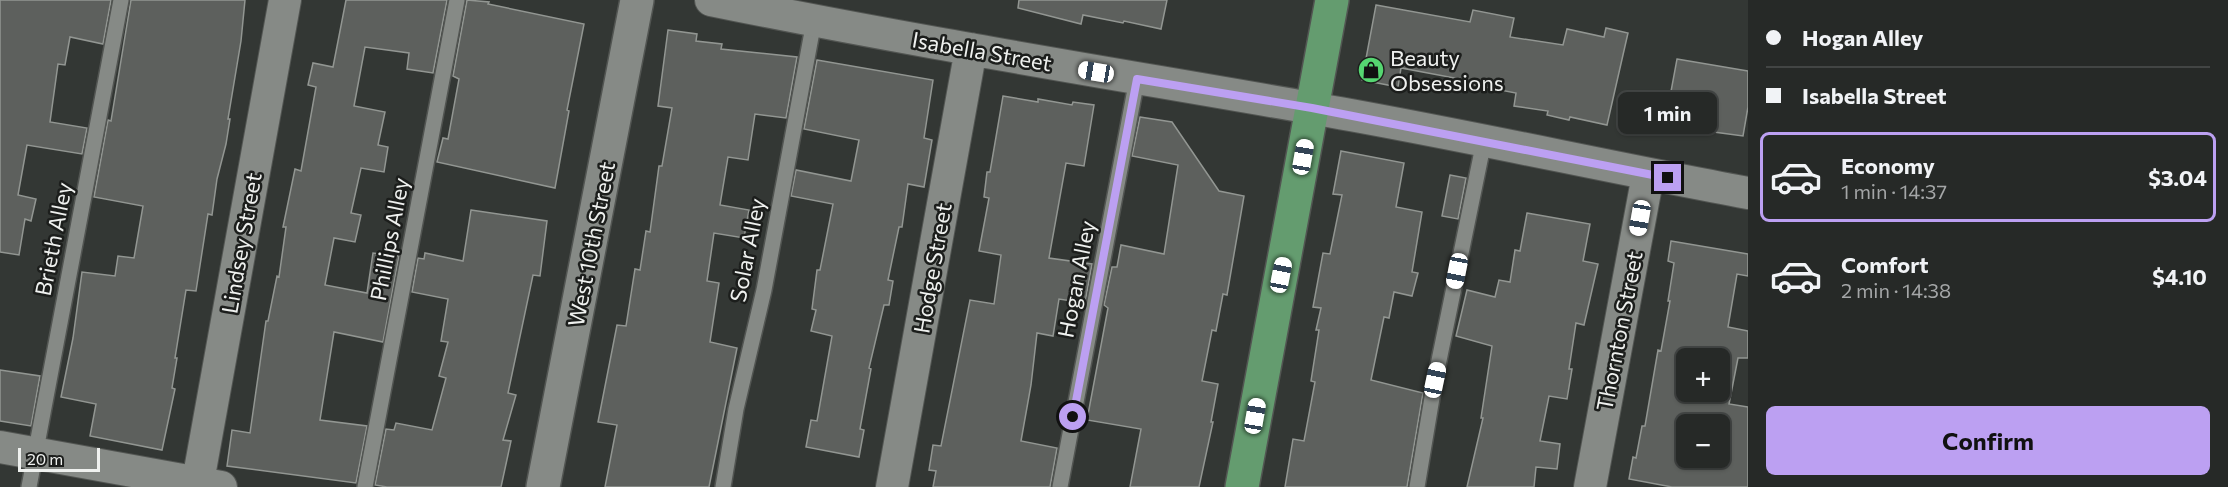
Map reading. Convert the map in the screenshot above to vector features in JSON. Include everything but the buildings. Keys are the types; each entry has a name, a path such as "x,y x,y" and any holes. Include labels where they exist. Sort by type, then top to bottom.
{"main road":[{"path":"1242,487 1332,0"}],"street":[{"name":"Lindsey Street","path":"206,486 285,0"},
{"name":"West 10th Street","path":"543,487 637,0"},
{"name":"Isabella Street","path":"711,0 814,21 1312,108 1748,194"},
{"name":"Hodge Street","path":"892,487 971,49"},
{"name":"Thornton Street","path":"1590,487 1648,175"},
{"path":"0,447 206,486"}],"lane":[{"name":"Brieth Alley","path":"28,487 121,0"},
{"name":"Phillips Alley","path":"365,487 457,0"},
{"name":"Solar Alley","path":"723,487 736,410 764,290 814,21"},
{"name":"Hogan Alley","path":"1060,487 1137,79"},
{"path":"1417,487 1435,380 1484,141"}],"place":[{"name":"Beauty Obsessions","path":"1371,70"}],"route":[{"path":"1073,417 1137,79 1312,108 1668,178"}]}
